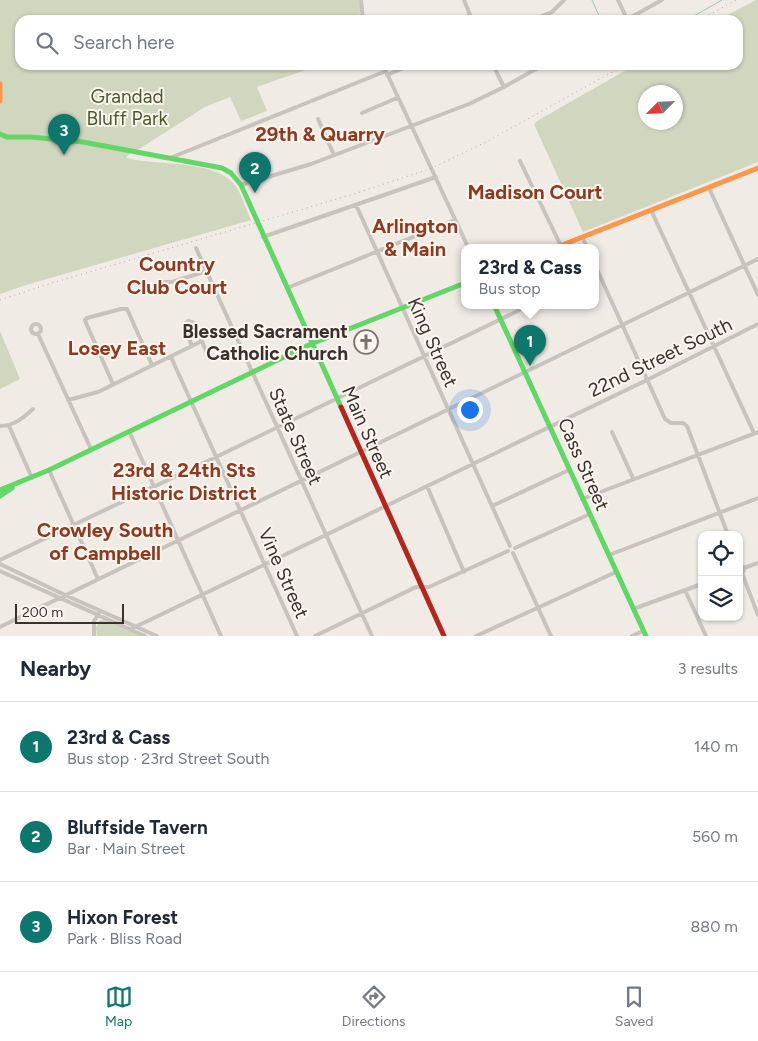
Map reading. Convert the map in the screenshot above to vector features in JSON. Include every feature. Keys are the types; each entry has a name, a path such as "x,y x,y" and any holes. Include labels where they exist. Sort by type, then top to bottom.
{"street":[{"path":"361,0 362,15"},
{"path":"464,0 470,15"},
{"path":"544,15 552,12 564,0"},
{"path":"618,0 624,15"},
{"path":"635,15 662,0"},
{"path":"386,70 467,244"},
{"path":"170,158 396,70"},
{"path":"496,70 504,87"},
{"path":"0,134 7,137 83,142 222,168 231,173 241,185 334,155 469,104 534,70"},
{"path":"0,84 0,101"},
{"path":"362,112 398,98"},
{"path":"318,119 334,155"},
{"path":"520,161 558,244"},
{"path":"567,244 758,168"},
{"path":"263,238 436,177"},
{"name":"Main Street","path":"241,185 263,238 444,636"},
{"path":"709,188 758,295"},
{"name":"King Street","path":"356,205 512,550"},
{"path":"582,499 633,478 756,433 713,346 651,210"},
{"path":"287,288 376,250 455,220"},
{"path":"582,238 585,244"},
{"name":"State Street","path":"196,248 372,636"},
{"path":"0,627 758,259"},
{"path":"161,282 172,282 207,271"},
{"path":"599,278 668,422 686,424 726,531"},
{"path":"0,490 32,478 311,344 461,285"},
{"path":"113,384 85,320 121,309 127,309 152,366"},
{"name":"Cass Street","path":"496,309 645,633"},
{"path":"0,562 522,309"},
{"path":"192,346 185,329 186,322 190,321 194,324 207,353 211,356"},
{"name":"22nd Street South","path":"131,629 647,380 758,324"},
{"path":"38,334 91,449"},
{"path":"68,400 92,394 202,342"},
{"name":"Vine Street","path":"171,356 297,636"},
{"path":"0,426 9,426 33,409"},
{"path":"9,426 32,478"},
{"path":"128,431 221,636"},
{"path":"612,432 633,478"},
{"path":"49,470 98,579"},
{"path":"492,506 570,470"},
{"path":"0,496 15,485"},
{"path":"427,486 464,572"},
{"path":"609,555 758,498"},
{"path":"316,636 416,587 429,587 590,514"},
{"path":"512,550 551,636"},
{"path":"0,562 145,636"},
{"path":"743,570 758,563"},
{"path":"0,571 59,598 100,612 157,636"},
{"path":"476,636 616,572"},
{"path":"743,574 758,615"},
{"path":"634,609 698,585"},
{"path":"685,590 706,636"},
{"path":"94,636 94,621 100,612"},
{"path":"632,636 645,633"}],"green space":[{"name":"Grandad Bluff Park","path":"0,0 359,0 362,13 358,15 15,15 15,70 306,70 257,87 267,111 241,121 230,97 205,107 136,151 132,151 126,158 199,167 226,177 235,185 242,197 251,220 0,294"},
{"path":"758,0 758,162 583,232 534,124 626,70 743,70 743,15 728,15"},
{"path":"0,331 20,379 0,389"},
{"path":"103,619 141,636 97,636 96,628 99,621"}],"waterway":[{"path":"592,0 599,15"},
{"path":"696,15 722,0"}],"railway":[{"path":"709,15 736,0"},
{"path":"0,300 354,194 432,168 486,142 616,70"}],"traffic: fast":[{"path":"0,134 7,137 31,137 83,142 222,168 231,173 241,185 341,407"},
{"path":"0,490 49,470 311,344 461,285"},
{"path":"496,309 646,636"},
{"path":"0,496 12,488"}],"traffic: slow":[{"path":"0,84 0,101"},
{"path":"565,244 758,168"}],"traffic: jam":[{"path":"341,407 444,636"}],"place":[{"name":"Hixon Forest","path":"64,155"},
{"name":"Bluffside Tavern","path":"255,193"},
{"name":"Blessed Sacrament Catholic Church","path":"366,342"},
{"name":"23rd & Cass","path":"530,366"}],"district":[{"name":"29th & Quarry","path":"320,134"},
{"name":"Madison Court","path":"535,192"},
{"name":"Arlington & Main","path":"415,238"},
{"name":"Country Club Court","path":"177,276"},
{"name":"Losey East","path":"117,348"},
{"name":"23rd & 24th Sts Historic District","path":"184,482"},
{"name":"Crowley South of Campbell","path":"105,542"}]}
